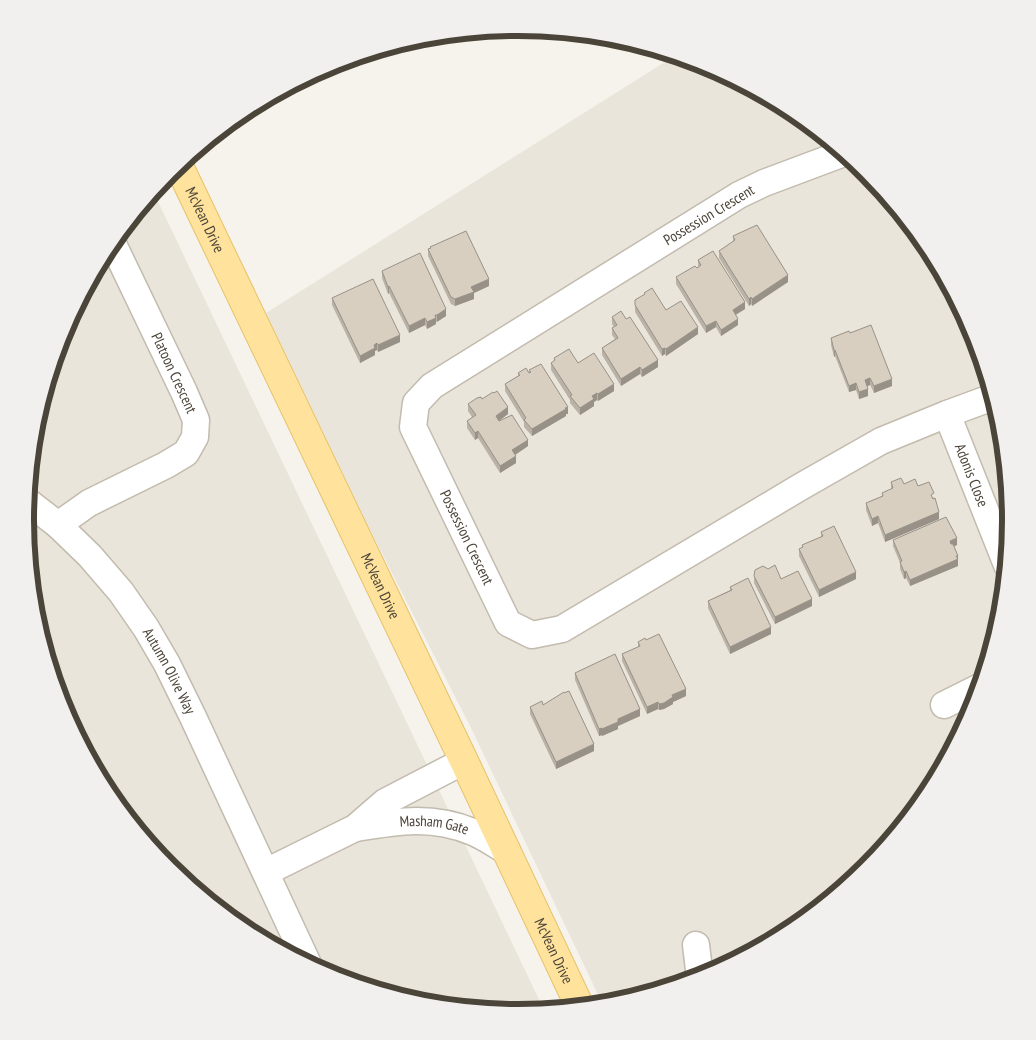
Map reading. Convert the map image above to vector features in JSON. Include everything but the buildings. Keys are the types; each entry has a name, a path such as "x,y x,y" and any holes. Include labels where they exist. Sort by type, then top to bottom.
{"main road":[{"name":"McVean Drive","path":"182,172 577,1000"}],"street":[{"name":"Possession Crescent","path":"837,156 764,183 739,195 432,386 416,403 413,427 508,623 532,635 562,629 881,441 987,400"},
{"name":"Platoon Crescent","path":"58,525 89,503 166,465 186,453 195,437 196,420 116,250"},
{"name":"Adonis Close","path":"948,414 1001,553"},
{"name":"Autumn Olive Way","path":"34,507 58,525 102,571 121,592 146,628 167,664 303,954"},
{"path":"944,705 970,692"},
{"name":"Masham Gate","path":"266,872 355,828 385,802 464,761"},
{"name":"Masham Gate","path":"355,828 404,821 429,820 448,823 475,832 507,851"},
{"path":"696,945 699,969"}],"shaded area":[{"path":"669,60 732,86 787,117 813,136 837,156 882,201 921,251 937,278 952,306 977,364 993,426 998,457 1001,488 1001,552 993,614 986,645 977,676 952,734 921,789 902,815 882,839 837,884 787,923 732,954 674,979 599,997 471,728 369,528 266,313"},
{"path":"157,198 541,1003 486,1003 455,1000 393,988 362,979 333,967 276,939 249,923 223,904 199,884 154,839 115,789 84,734 59,676 43,614 35,552 35,488 38,457 50,395 59,364 84,306 115,251"}]}
